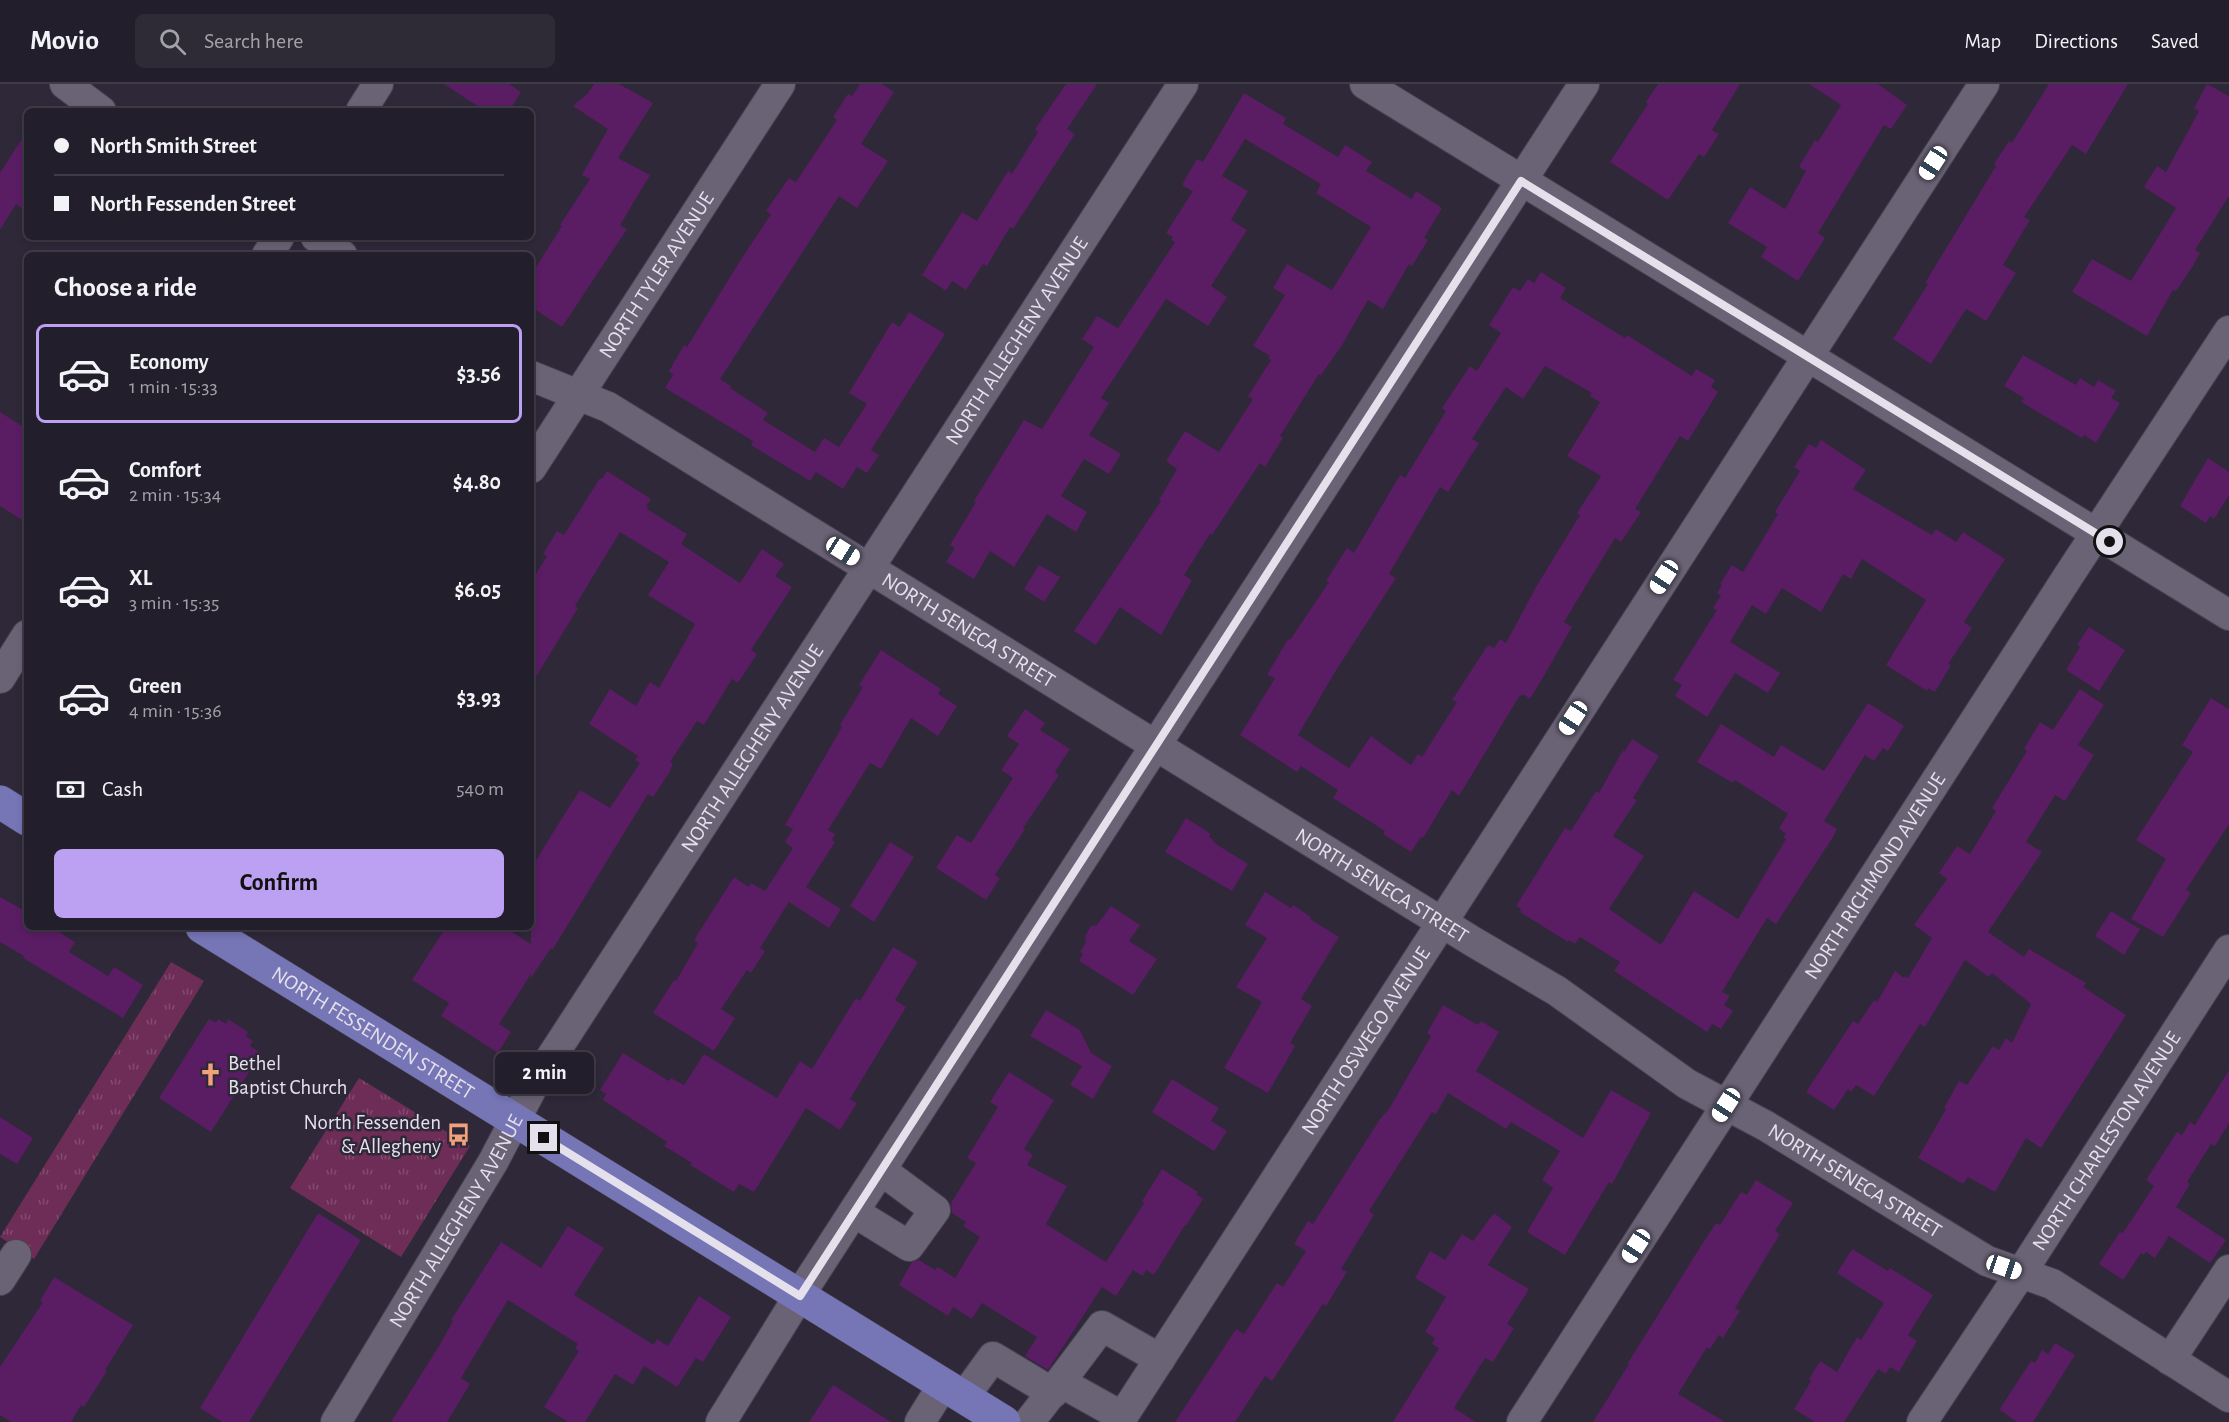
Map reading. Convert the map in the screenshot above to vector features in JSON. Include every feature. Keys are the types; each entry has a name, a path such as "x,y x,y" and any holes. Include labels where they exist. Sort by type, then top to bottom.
{"main road":[{"path":"0,802 24,817"},
{"name":"NORTH FESSENDEN STREET","path":"221,932 515,1120 1004,1422"}],"street":[{"path":"65,84 97,108"},
{"path":"363,108 378,84"},
{"name":"NORTH TYLER AVENUE","path":"534,463 780,84"},
{"name":"NORTH ALLEGHENY AVENUE","path":"336,1422 493,1162 534,1084 1182,84"},
{"path":"1365,84 2229,615"},
{"path":"721,1422 881,1170 1584,84"},
{"name":"NORTH OSWEGO AVENUE","path":"1121,1419 1984,84"},
{"path":"320,240 338,252"},
{"name":"NORTH RICHMOND AVENUE","path":"1522,1422 2229,331"},
{"name":"NORTH SENECA STREET","path":"534,377 608,407 1441,922 1557,991 1687,1084 1766,1126 1987,1261 2052,1284 2229,1397"},
{"path":"0,678 24,640"},
{"name":"NORTH CHARLESTON AVENUE","path":"1922,1422 2229,950"},
{"path":"854,1212 909,1246 934,1210 881,1170"},
{"path":"0,1280 16,1255"},
{"path":"2170,1359 2229,1270"},
{"path":"1029,1422 1102,1326 1160,1359"},
{"path":"920,1422 993,1357 1121,1419"}],"green space":[{"path":"171,962 204,981 34,1259 0,1237"},
{"path":"359,1078 470,1146 401,1257 290,1188"}],"building":[{"path":"444,84 509,84 521,92 511,108 480,108"},
{"path":"594,84 619,84 653,103 618,158 650,175 620,225 627,229 562,327 534,309 534,270 590,179 582,175 608,129 573,106 588,93"},
{"path":"860,84 882,84 894,92 861,144 888,161 857,208 839,196 720,379 768,413 763,420 815,452 824,438 839,447 867,404 849,393 892,322 900,327 909,312 945,334 871,450 879,455 867,473 857,467 843,489 816,472 810,481 751,445 753,441 665,388 673,375 669,371 684,345 687,347 771,214 766,211 789,178 796,182 837,120 833,117 848,94 852,96"},
{"path":"1066,84 1097,84 1067,129 1075,134 1013,229 1010,227 987,266 983,264 966,290 952,281 946,291 922,275 962,212 977,221 1008,171 1012,174 1038,132 1035,129"},
{"path":"1658,84 1740,84 1712,130 1719,134 1704,157 1699,154 1668,200 1610,162 1648,104 1646,102"},
{"path":"1809,84 1878,84 1907,105 1891,129 1884,125 1818,233 1825,238 1798,281 1761,257 1767,247 1728,223 1750,187 1785,209 1806,171 1799,167 1815,140 1818,142 1841,105"},
{"path":"2049,84 2128,84 2086,154 2072,145 2024,217 2030,220 2003,265 2016,273 1986,321 1966,309 1931,364 1893,339 1928,284 1925,283 1996,166 1994,164 2009,141 2012,143"},
{"path":"2207,84 2229,96 2229,196 2195,250 2200,253 2193,266 2176,291 2173,290 2147,336 2072,292 2092,259 2131,281 2176,208 2144,187 2157,166 2166,172 2199,111 2194,108"},
{"path":"1244,93 1286,118 1283,124 1338,157 1345,145 1372,162 1366,171 1412,199 1416,191 1442,208 1424,238 1428,240 1412,266 1409,264 1383,309 1368,300 1342,345 1321,375 1319,374 1280,436 1283,438 1265,467 1260,463 1212,535 1210,534 1184,575 1192,580 1161,635 1120,607 1096,645 1074,631 1161,501 1159,500 1177,469 1166,461 1185,431 1219,452 1253,399 1248,396 1271,360 1268,358 1270,356 1253,346 1285,295 1273,288 1287,264 1332,290 1371,227 1316,193 1321,184 1245,139 1222,176 1248,191 1231,220 1247,230 1211,286 1227,297 1208,326 1166,299 1101,398 1109,403 1089,435 1121,454 1109,474 1084,459 1061,496 1087,512 1076,532 1047,514 1014,567 990,551 974,579 946,562 955,548 950,545 1024,420 1042,429 1094,347 1082,339 1097,316 1118,328 1175,242 1171,240 1173,237 1166,233 1193,191 1183,186 1183,183 1197,159 1203,162"},
{"path":"24,136 24,210 16,204 0,230 0,173"},
{"path":"1541,272 1566,288 1560,298 1625,338 1627,335 1692,376 1696,369 1715,380 1711,387 1718,392 1688,441 1680,436 1635,509 1641,512 1621,542 1615,538 1564,622 1572,627 1530,699 1523,694 1520,695 1459,796 1452,790 1423,838 1421,837 1411,852 1383,834 1385,831 1333,798 1338,790 1301,766 1297,772 1240,735 1275,678 1267,675 1288,639 1290,640 1329,582 1326,581 1347,548 1354,553 1400,475 1405,478 1446,411 1442,408 1470,366 1477,371 1501,333 1489,325 1513,287 1520,291 1528,279 1534,283","holes":["1545,366 1592,393 1590,396 1600,402 1567,456 1601,476 1577,513 1580,515 1536,587 1506,643 1500,639 1494,648 1488,645 1452,700 1457,702 1422,757 1418,754 1411,765 1371,736 1349,768 1298,735 1335,672 1396,578 1389,574 1440,487 1448,492 1479,443 1472,439 1506,387 1523,399"]},
{"path":"2023,355 2076,385 2080,378 2094,387 2098,380 2116,391 2111,398 2120,403 2096,443 2084,435 2082,438 2021,402 2024,398 2004,386"},
{"path":"0,412 24,427 24,521 0,506"},
{"path":"1821,440 1866,470 1853,489 1932,535 1936,529 1956,542 1963,532 2005,559 1964,622 1972,628 1948,664 1951,665 1935,692 1928,688 1927,691 1886,665 1926,600 1862,559 1851,579 1843,574 1821,612 1782,588 1766,614 1752,605 1730,642 1780,673 1768,693 1735,673 1707,717 1675,696 1682,685 1673,680 1717,610 1713,608 1721,595 1717,593 1722,585 1720,584 1732,565 1743,572 1778,514 1775,512 1800,471 1794,467 1809,444 1816,448"},
{"path":"2208,458 2229,472 2229,495 2214,519 2210,516 2206,523 2180,506"},
{"path":"607,471 651,499 646,506 647,509 687,534 681,544 740,583 762,549 784,564 775,576 792,587 751,650 757,654 738,683 732,679 704,725 697,721 670,762 673,764 669,773 653,797 648,794 553,949 551,948 531,978 531,974 499,1024 511,1032 498,1053 441,1016 449,1003 412,980 444,930 509,930 531,944 531,930 534,930 534,864 552,834 580,790 610,808 640,763 635,760 638,756 589,724 610,689 636,706 650,682 659,688 695,624 648,595 669,562 620,532 575,606 578,608 534,680 534,577 547,556 543,554 557,531 564,535 600,478 602,479"},
{"path":"1039,565 1060,577 1044,602 1024,589"},
{"path":"2089,627 2125,650 2099,691 2066,670 2080,647 2077,645"},
{"path":"881,650 941,689 938,694 957,706 938,736 911,718 881,769 870,763 828,830 835,834 832,840 835,842 806,887 841,909 829,928 789,902 760,948 765,951 751,973 747,970 721,1009 735,1018 714,1051 653,1013 674,980 676,981 698,943 694,940 734,877 749,887 751,883 765,891 793,848 785,842 793,829 785,825 842,727 840,725 863,687 859,685"},
{"path":"2080,689 2104,705 2078,745 2094,755 2065,801 2055,795 2026,842 2042,852 1988,932 2024,957 2029,949 2086,983 2083,987 2126,1015 2041,1148 2026,1138 1995,1192 1968,1177 1963,1184 1918,1158 1959,1081 1967,1085 1993,1046 1999,1050 2006,1038 2012,1043 2031,1004 1992,973 1989,977 1965,960 1925,1027 1920,1024 1874,1096 1856,1085 1851,1092 1848,1089 1834,1110 1806,1092 1853,1021 1858,1024 1874,1000 1877,1002 1895,971 1904,978 1905,976 1908,978 1932,938 1914,925 1947,879 1939,873 1957,846 1970,854 1996,811 1992,808 2027,751 2024,749 2040,722 2053,730"},
{"path":"2211,698 2229,709 2229,824 2186,890 2191,893 2163,937 2131,919 2166,859 2136,840 2193,752 2182,745"},
{"path":"1868,703 1904,726 1888,751 1883,748 1874,761 1865,755 1824,821 1837,829 1833,837 1776,924 1767,918 1722,992 1730,996 1724,1005 1733,1011 1721,1029 1712,1024 1707,1032 1614,971 1620,962 1580,937 1575,944 1569,940 1568,942 1520,912 1521,909 1516,906 1565,828 1571,831 1596,791 1599,793 1623,750 1624,752 1632,739 1659,756 1633,798 1637,800 1613,836 1644,856 1609,909 1661,945 1694,891 1738,919 1786,839 1783,837 1786,834 1779,828 1788,814 1735,780 1733,783 1697,762 1721,724 1774,757 1781,745 1824,771"},
{"path":"1025,709 1045,723 1040,730 1070,749 1055,772 1059,775 995,875 1000,878 986,900 936,868 957,835 971,843 1013,778 1001,770 1019,744 1007,736"},
{"path":"1186,818 1211,834 1209,836 1216,844 1248,864 1232,891 1165,852"},
{"path":"890,842 914,857 874,922 850,906"},
{"path":"1265,892 1291,908 1293,905 1339,937 1301,999 1312,1006 1290,1043 1295,1046 1268,1093 1224,1068 1262,1002 1236,987 1267,938 1245,925"},
{"path":"0,897 24,910 24,930 56,930 75,942 69,952 108,976 114,967 143,985 123,1018 0,942"},
{"path":"1111,906 1140,925 1129,941 1157,959 1133,995 1079,961 1083,954 1080,952 1086,942 1085,936 1091,926 1097,925"},
{"path":"2111,911 2140,929 2124,955 2095,936"},
{"path":"893,947 918,962 895,1000 906,1007 850,1099 857,1103 840,1130 806,1108 754,1192 739,1184 734,1192 690,1165 692,1163 664,1146 667,1142 603,1100 606,1094 600,1090 623,1053 669,1081 671,1078 684,1085 704,1054 777,1098 800,1061 812,1069 856,998 860,1001"},
{"path":"1443,1005 1478,1025 1481,1021 1499,1032 1476,1071 1583,1138 1611,1090 1651,1113 1612,1184 1609,1182 1565,1255 1527,1232 1553,1188 1542,1180 1560,1151 1511,1122 1506,1129 1448,1093 1436,1114 1432,1112 1369,1211 1374,1215 1341,1269 1347,1272 1326,1306 1323,1304 1272,1381 1265,1376 1235,1422 1175,1422 1236,1329 1244,1334 1277,1283 1283,1287 1306,1251 1294,1244 1308,1221 1313,1224 1380,1119 1389,1109 1431,1036 1427,1033"},
{"path":"1046,1010 1080,1030 1091,1053 1112,1066 1093,1099 1070,1085 1082,1066 1030,1036"},
{"name":"Bethel Baptist Church","path":"209,1019 216,1023 218,1019 226,1024 228,1019 248,1032 246,1036 253,1041 250,1046 261,1053 211,1132 159,1098"},
{"path":"2229,1070 2229,1123 2215,1146 2211,1144 2187,1182 2190,1184 2176,1207 2226,1240 2210,1263 2169,1236 2155,1258 2146,1252 2144,1255 2141,1253 2123,1280 2099,1264 2154,1186 2146,1180 2177,1132 2182,1135 2190,1122 2195,1125"},
{"path":"1009,1072 1054,1100 1024,1149 1033,1155 1027,1165 1067,1186 1046,1224 1106,1262 1144,1203 1142,1201 1162,1169 1198,1192 1196,1194 1203,1199 1154,1275 1146,1270 1143,1276 1133,1270 1116,1296 1102,1287 1048,1370 1025,1356 1037,1337 982,1303 972,1319 953,1307 948,1316 899,1285 912,1262 919,1260 935,1270 938,1267 955,1278 980,1237 963,1226 966,1222 952,1213 951,1203 976,1163 967,1158 998,1107 990,1102"},
{"path":"1172,1079 1219,1108 1211,1121 1227,1131 1214,1151 1152,1112"},
{"path":"0,1117 33,1138 17,1164 0,1154"},
{"path":"1756,1180 1793,1203 1775,1231 1780,1234 1735,1308 1740,1311 1723,1338 1719,1335 1710,1349 1707,1347 1678,1394 1725,1422 1593,1422 1716,1223 1720,1225 1741,1192 1747,1195"},
{"path":"318,1213 361,1240 249,1422 222,1422 200,1408"},
{"path":"1494,1213 1512,1227 1488,1265 1529,1289 1507,1324 1514,1328 1493,1362 1485,1358 1454,1408 1476,1422 1393,1422 1439,1348 1432,1344 1435,1338 1425,1332 1446,1297 1415,1278 1430,1251 1445,1260 1462,1234 1473,1241"},
{"path":"568,1226 604,1248 574,1295 654,1345 657,1339 668,1346 699,1296 731,1317 703,1362 696,1358 677,1387 644,1366 633,1385 615,1374 585,1422 568,1422 544,1407 579,1351 575,1349 578,1344 508,1300 461,1378 470,1384 447,1422 391,1422 439,1346 453,1321 451,1320 501,1242 541,1268"},
{"path":"1852,1249 1888,1271 1890,1268 1933,1295 1908,1335 1917,1341 1899,1372 1890,1367 1886,1374 1878,1369 1844,1422 1815,1422 1794,1409 1811,1381 1809,1379 1820,1361 1837,1372 1857,1337 1861,1340 1884,1303 1837,1273"},
{"path":"54,1277 133,1325 84,1407 81,1405 71,1422 11,1422 0,1415 0,1367 43,1302 40,1301"},
{"path":"2055,1343 2075,1355 2033,1422 2017,1422 2000,1410 2001,1407 2031,1361 2035,1363 2042,1350 2048,1354"},
{"path":"833,1385 891,1422 809,1422"}],"place":[{"name":"Bethel Baptist Church","path":"210,1075"},
{"name":"North Fessenden & Allegheny","path":"459,1134"}],"route":[{"path":"544,1138 800,1296 1521,181 2110,542"}]}
